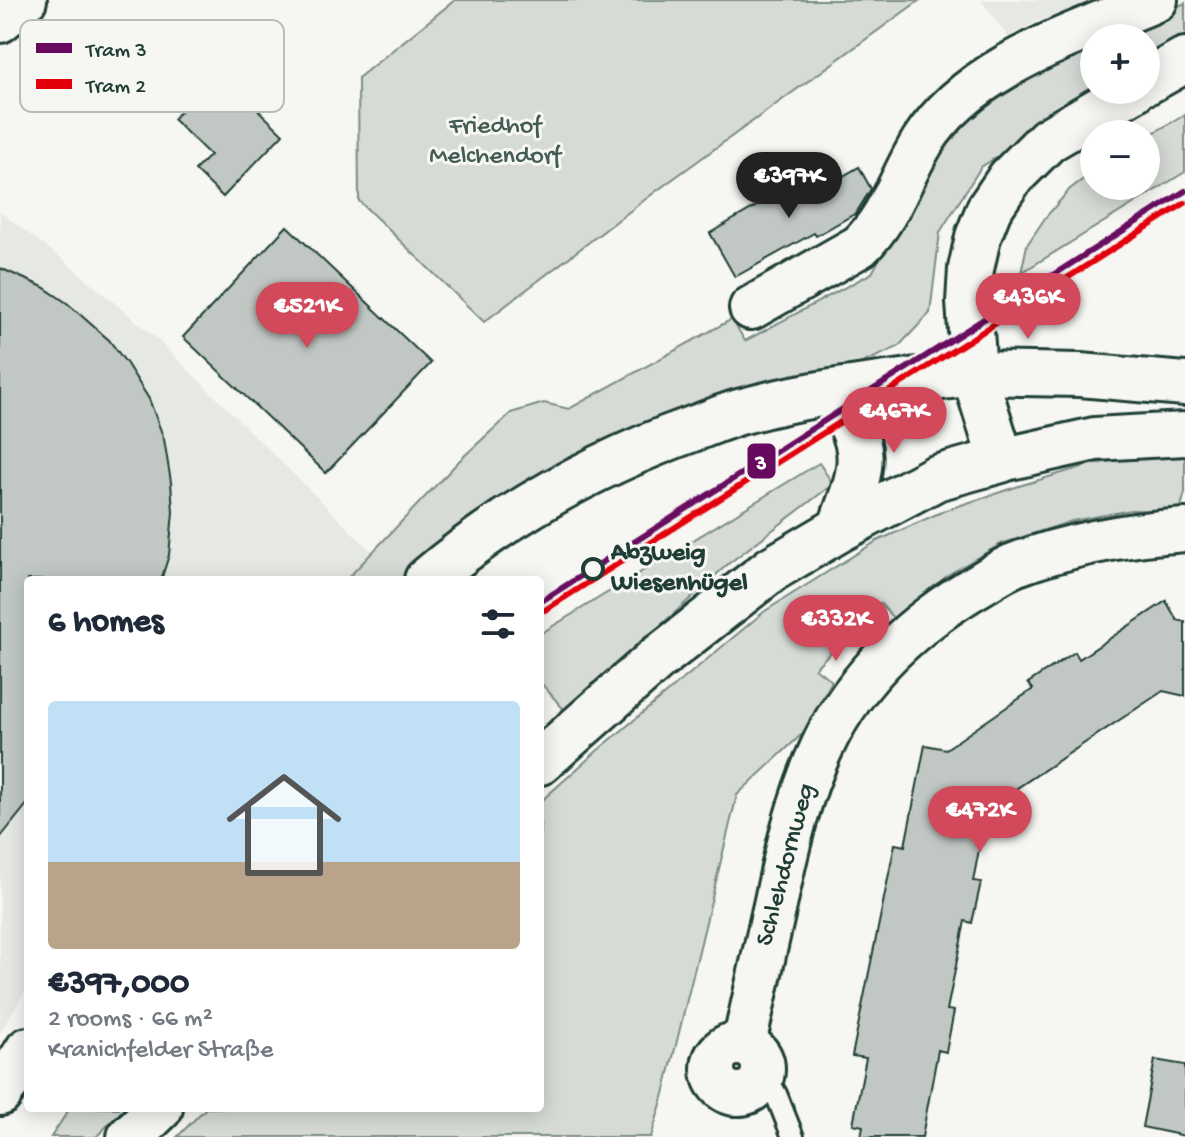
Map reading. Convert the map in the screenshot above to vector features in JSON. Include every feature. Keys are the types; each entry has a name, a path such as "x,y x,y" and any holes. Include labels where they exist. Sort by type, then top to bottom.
{"main road":[{"path":"1160,74 1185,60"},
{"path":"544,758 658,658 761,578 840,529 936,478 1001,460 974,373 969,302 971,269 978,237 989,209 1010,178 1048,140 1109,104"},
{"path":"432,576 515,514 579,478 647,446 746,410 832,392 974,373"},
{"path":"832,392 851,421 860,451 860,468 840,529"},
{"path":"0,1093 24,1056"},
{"path":"130,1137 156,1112"}],"street":[{"path":"0,21 25,0"},
{"path":"751,308 860,246 874,233 923,142 965,95 1010,63 1156,0"},
{"path":"974,373 1080,375 1185,384"},
{"path":"1001,460 1095,439 1185,434"},
{"name":"Schlehdornweg","path":"753,1058 794,821 823,744 851,695 884,658 922,624 964,593 1011,566 1078,545 1133,533 1185,530"}],"lane":[{"name":"Schlehdornweg","path":"753,1058 776,1094 793,1137"}],"shaded area":[{"path":"981,0 1121,0 1038,21 1008,37"},
{"path":"0,212 65,261 156,338 372,552 350,576 24,576 24,993 0,1033"}],"green space":[{"name":"Friedhof Melchendorf","path":"455,0 920,0 655,192 484,322 359,201 358,78"},
{"path":"1185,3 1185,39 1160,54 1160,24 1139,24"},
{"path":"1080,52 1082,104 981,167 940,232 930,313 898,347 860,364 777,382 473,518 404,576 350,576 461,459 511,413 544,403 569,409 732,319 745,341 872,273 943,141 988,99"},
{"path":"1185,115 1185,172 1160,187 1160,129"},
{"path":"1080,182 1080,200 1140,200 1021,273 1027,245 1070,189"},
{"path":"1185,454 1185,492 1180,511 1131,510 1072,521 1001,544 951,573 893,618 880,603 815,668 832,681 802,734 737,795 651,1137 177,1137 202,1112 544,1112 544,798 765,611 877,541 946,510 1092,464"},
{"path":"819,463 833,484 728,564 566,712 544,687 544,632"},
{"path":"67,1112 121,1112 96,1137 51,1137"}],"building":[{"path":"180,112 260,112 283,134 223,197 195,170 210,155 173,119"},
{"path":"859,167 871,189 856,213 735,277 710,233 805,178 814,193"},
{"path":"287,226 431,363 326,473 183,337"},
{"path":"0,268 43,287 67,303 109,340 127,364 149,399 164,439 173,512 169,555 162,576 24,576 24,808 0,838"},
{"path":"1166,601 1177,620 1185,622 1185,696 1163,691 987,808 973,881 981,882 972,923 965,921 947,1010 954,1011 946,1052 938,1050 922,1137 861,1137 863,1126 853,1124 866,1058 852,1056 895,844 905,846 925,745 946,749 1033,689 1028,683 1075,652 1079,659"},
{"path":"1155,1060 1185,1065 1185,1136 1142,1127"}],"tram line":[{"name":"3","path":"544,599 1185,191"},
{"name":"2","path":"545,610 1185,203"}],"place":[{"name":"Abzweig Wiesenhügel","path":"593,569"}]}
